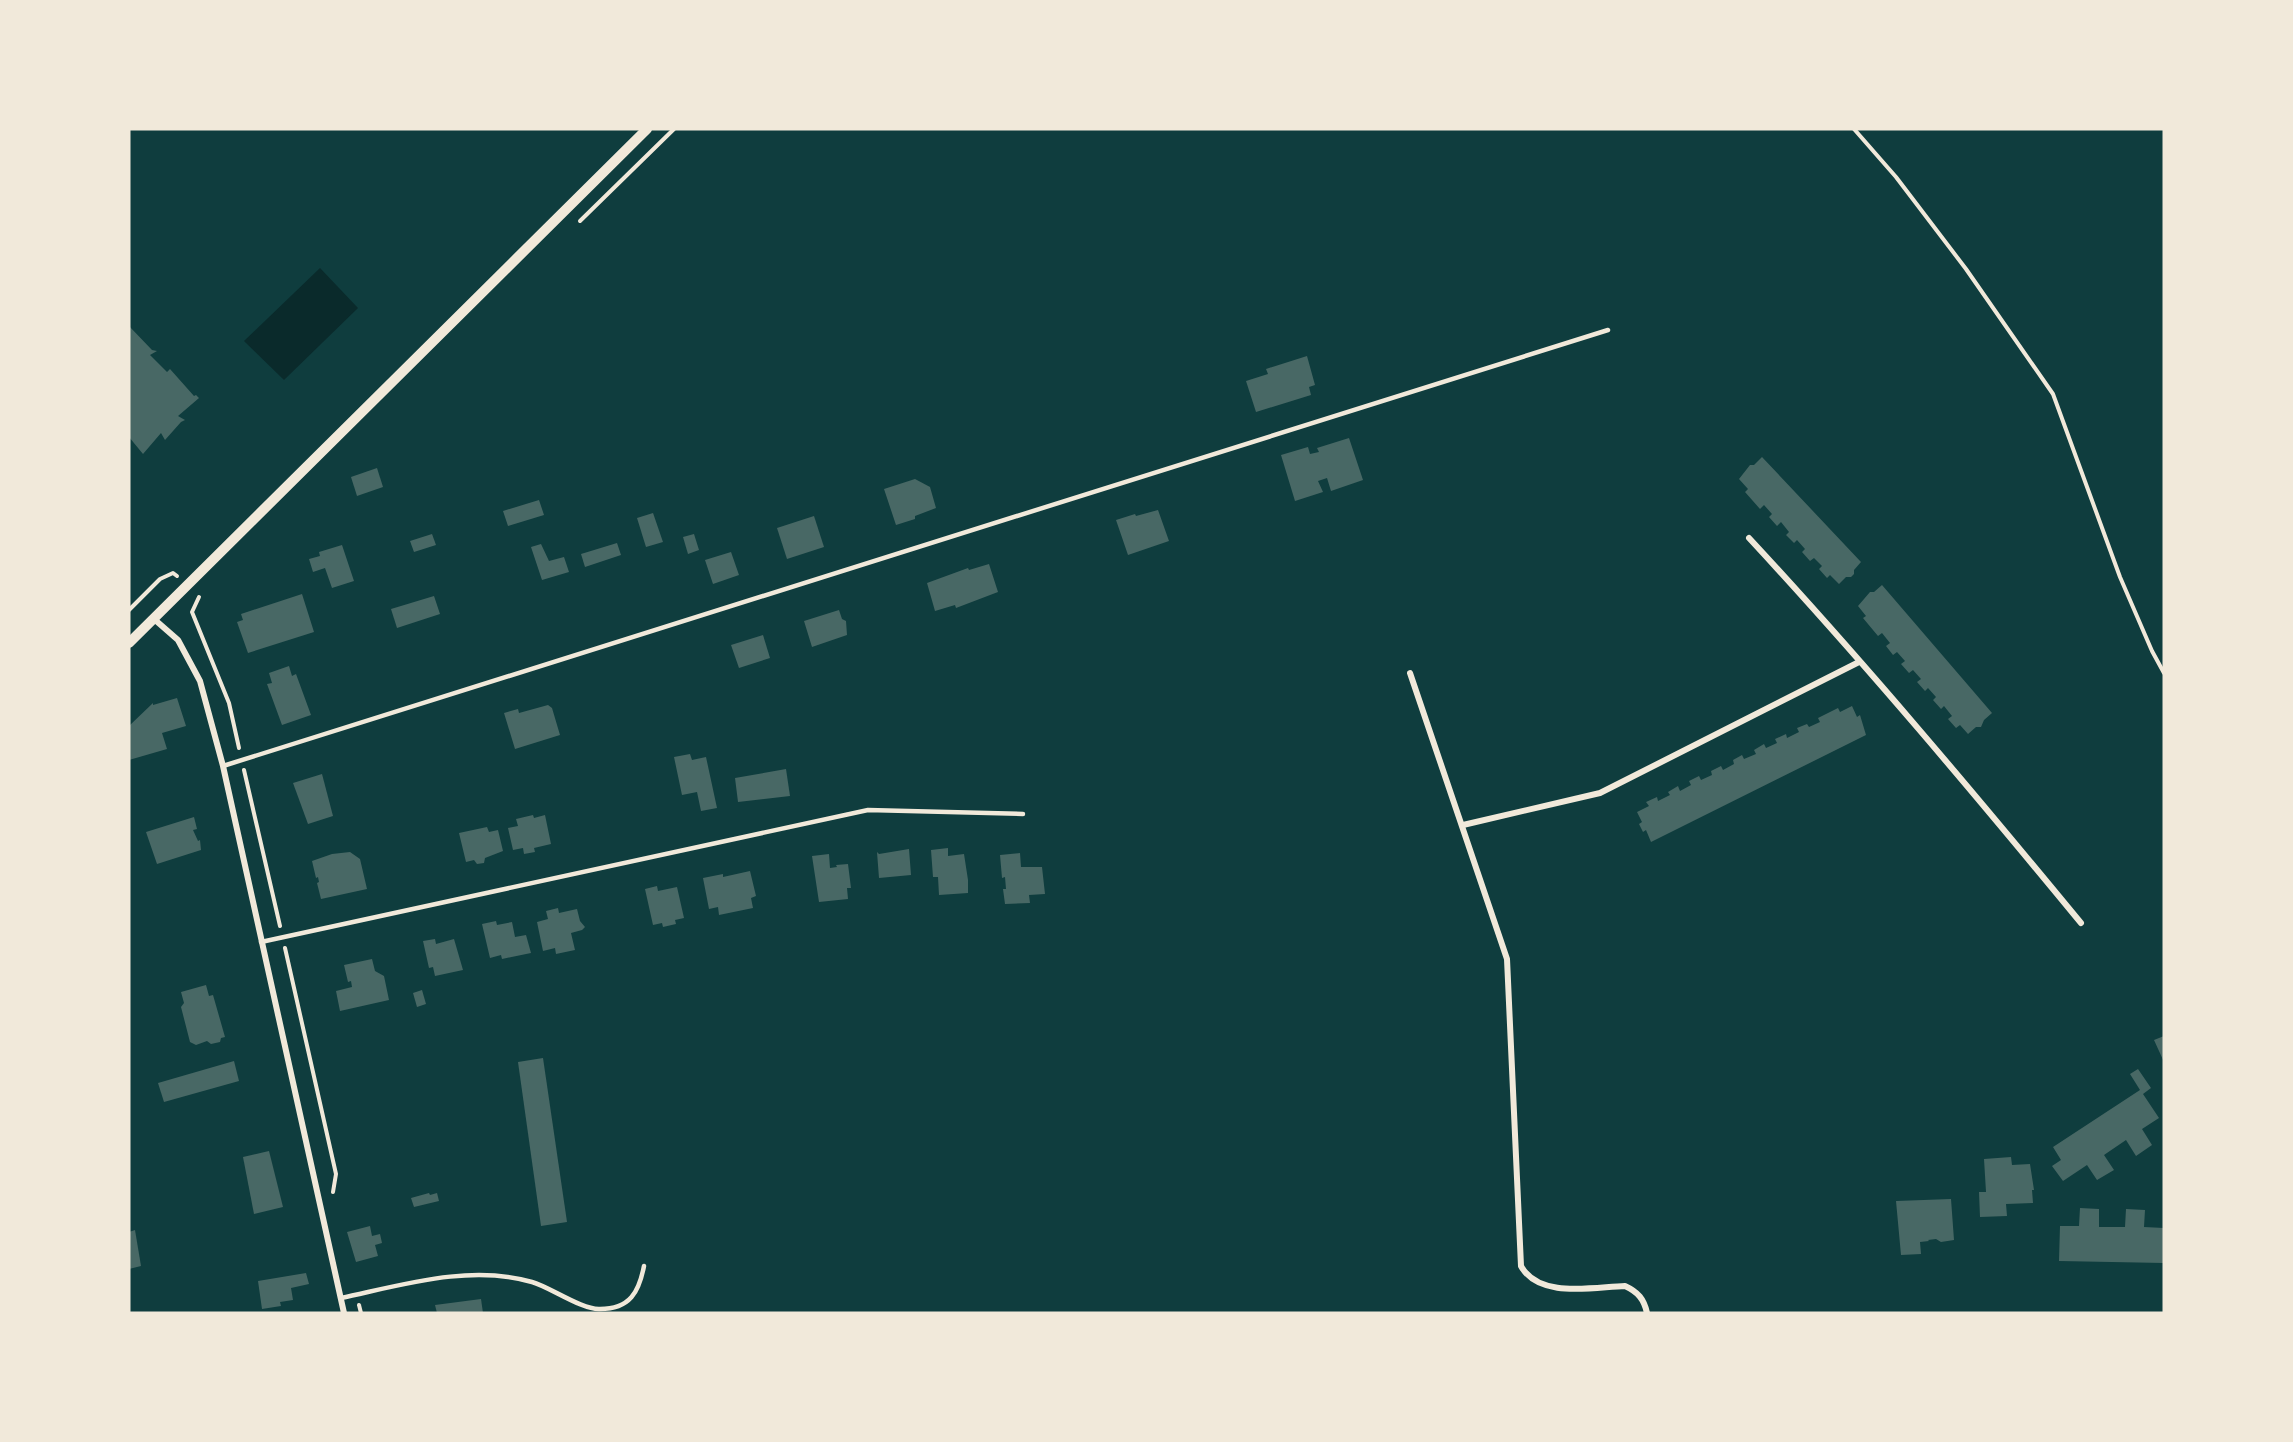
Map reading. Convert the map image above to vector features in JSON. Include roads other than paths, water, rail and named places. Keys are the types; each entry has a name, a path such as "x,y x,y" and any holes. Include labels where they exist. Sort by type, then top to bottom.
{"street":[{"path":"129,643 647,129"},
{"path":"1749,538 1815,609 1925,736 2081,922"},
{"path":"154,619 178,640 200,681 223,766 344,1313"},
{"path":"1463,825 1600,793 1859,662"},
{"path":"1410,673 1508,959 1521,1266 1533,1281 1544,1286 1558,1288 1625,1286 1635,1291 1644,1301 1647,1313"}],"lane":[{"path":"223,766 1608,330"},
{"path":"261,942 868,810 1023,814"},
{"path":"340,1298 451,1276 493,1274 533,1282 598,1310 623,1305 640,1287 644,1266"}],"water":[{"path":"320,268 358,308 284,380 244,341"}]}
